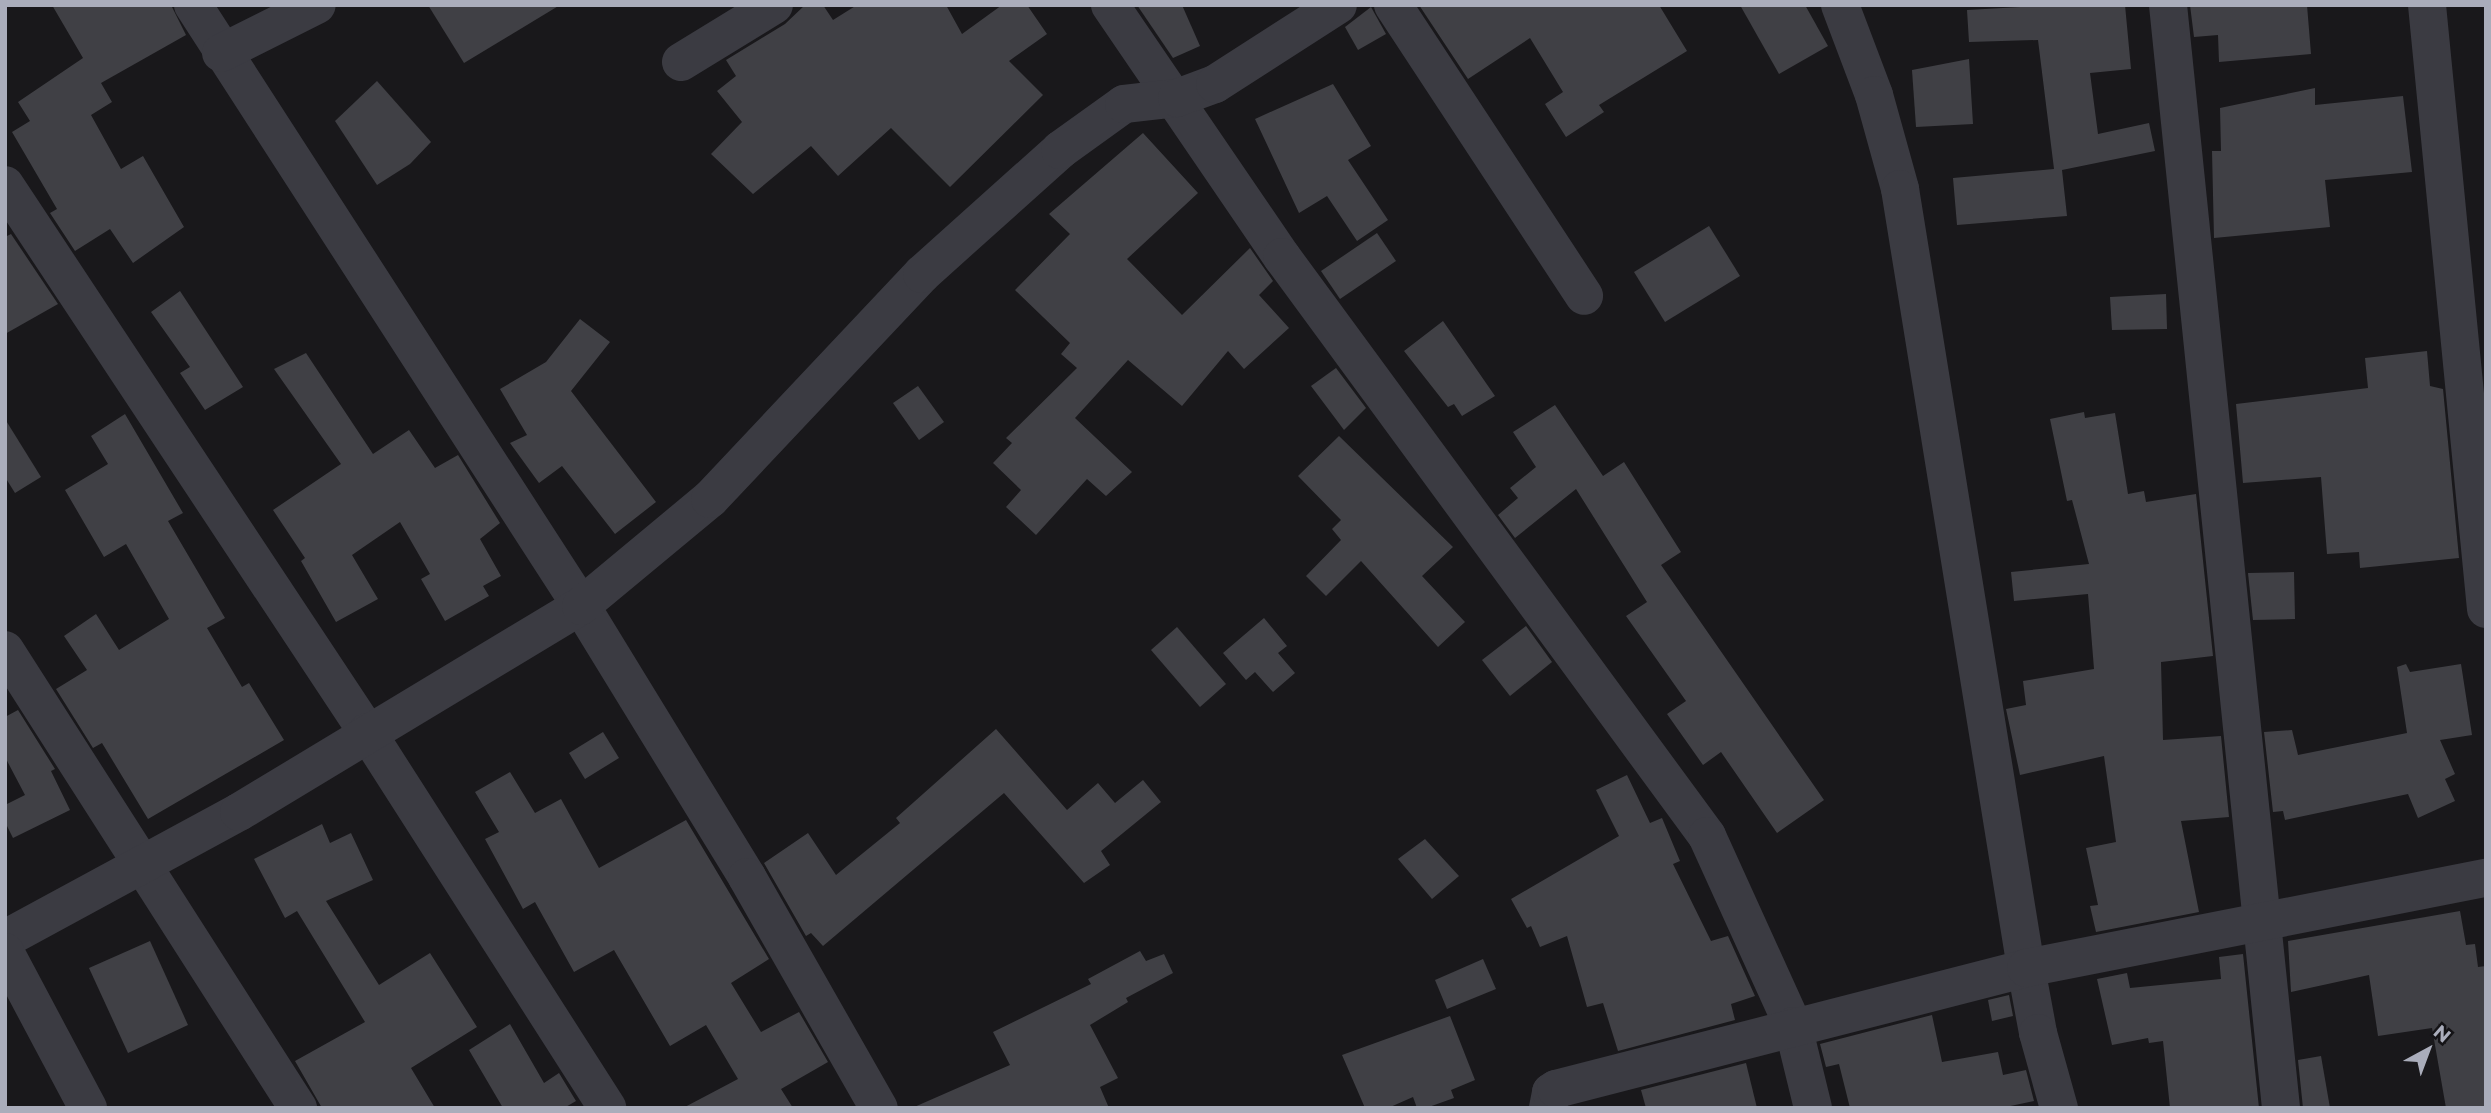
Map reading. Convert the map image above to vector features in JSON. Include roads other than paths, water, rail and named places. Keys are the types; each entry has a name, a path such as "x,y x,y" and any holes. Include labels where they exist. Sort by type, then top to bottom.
{"street":[{"path":"193,5 221,53 581,606 747,877 880,1108"},
{"path":"221,53 317,5"},
{"path":"681,62 774,5"},
{"path":"1110,5 1177,98 1282,257 1707,836 1793,1026 1813,1108"},
{"path":"5,939 142,866 581,606 710,499 922,274 1060,150 1124,104 1146,98 1177,98 1215,84 1338,5"},
{"path":"1393,5 1584,296"},
{"path":"1840,5 1874,95 1900,190 2026,968 2038,1033 2059,1108"},
{"path":"2168,5 2264,920 2281,1108"},
{"path":"2427,5 2486,609"},
{"path":"5,185 367,732 607,1108"},
{"path":"5,650 298,1108"},
{"path":"1548,1108 1550,1092 1556,1089 2026,968 2486,878"},
{"path":"5,951 88,1108"}]}
